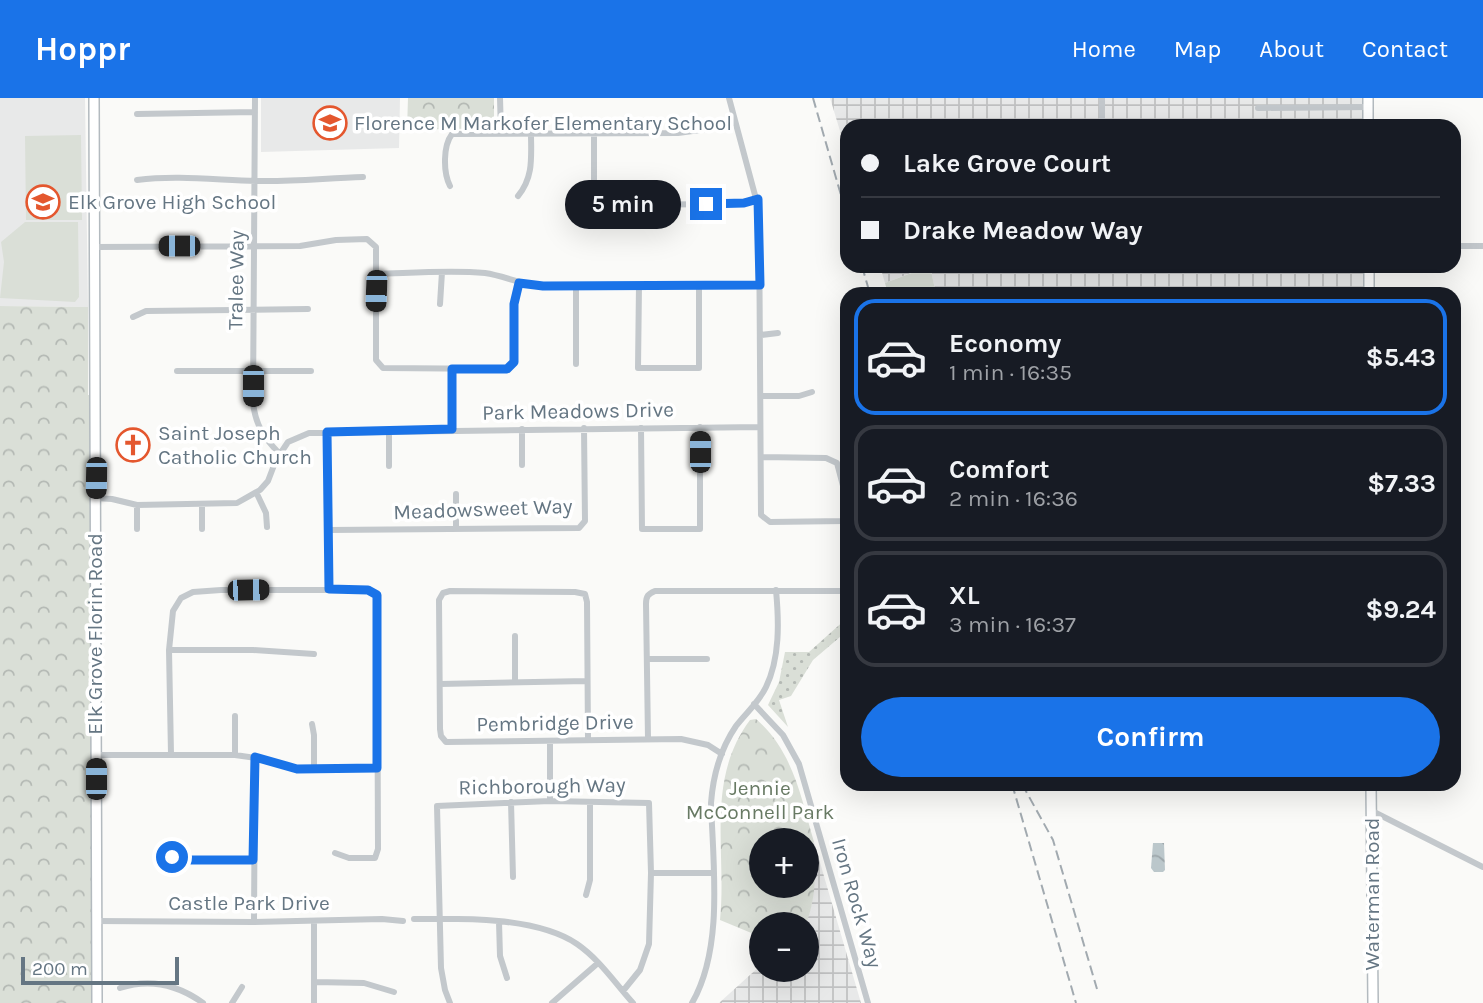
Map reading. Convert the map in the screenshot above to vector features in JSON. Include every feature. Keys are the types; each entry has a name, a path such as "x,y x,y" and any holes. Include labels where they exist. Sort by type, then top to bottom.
{"main road":[{"name":"Elk Grove Florin Road","path":"94,98 97,1003"},
{"name":"Waterman Road","path":"1371,791 1373,1003"}],"street":[{"name":"Tralee Way","path":"255,98 253,402 257,423 268,442 279,453"},
{"path":"500,98 500,133"},
{"path":"729,98 758,199 761,515 771,522 840,521"},
{"path":"1102,98 1102,119"},
{"path":"1258,108 1368,102"},
{"path":"137,114 255,112"},
{"path":"450,186 446,175 446,142 452,134 689,132 734,122"},
{"path":"518,196 528,183 531,172 531,133"},
{"path":"594,134 594,196 599,205 733,204 758,199"},
{"path":"137,180 230,178 255,181 363,177"},
{"path":"95,247 306,246 330,240 367,239 376,247 376,360 383,368 507,369 514,362 514,304 519,283"},
{"path":"1461,246 1483,246"},
{"path":"440,304 442,272"},
{"path":"376,274 489,274 535,285 760,285"},
{"path":"639,285 639,368 699,368 699,285"},
{"path":"576,286 576,364"},
{"path":"133,317 146,311 308,309"},
{"path":"761,335 778,332"},
{"path":"452,369 452,429"},
{"path":"177,371 311,370"},
{"path":"761,396 799,396 812,393"},
{"path":"641,428 642,529 700,529 700,427"},
{"name":"Park Meadows Drive","path":"279,453 288,442 303,434 327,432 760,427"},
{"name":"Meadowsweet Way","path":"329,530 579,528 585,521 584,428"},
{"path":"522,429 522,465"},
{"path":"389,431 389,466"},
{"path":"327,432 329,589"},
{"path":"95,498 137,505 237,503 257,494 268,481 279,453"},
{"path":"761,457 826,458 837,463 840,474"},
{"path":"257,494 264,508 267,527"},
{"path":"456,494 456,528"},
{"path":"202,504 202,529"},
{"path":"137,505 137,529"},
{"path":"171,754 169,650 173,611 181,598 188,594 221,590 368,590 377,595 378,849 375,858 349,858 335,853"},
{"path":"692,1003 710,957 713,873 711,803 714,781 722,754 736,727 768,685 775,663 776,590"},
{"path":"648,739 646,604 649,593 840,591"},
{"path":"586,681 440,684 439,600 443,593 585,594 588,740"},
{"path":"515,636 515,682"},
{"path":"169,650 253,650 314,654"},
{"path":"648,659 708,659"},
{"name":"Pembridge Drive","path":"440,684 440,733 446,742 690,740 708,745 722,754"},
{"name":"Iron Rock Way","path":"754,704 783,735 799,764 868,1003"},
{"path":"235,716 235,755"},
{"path":"312,724 314,768"},
{"path":"550,742 550,801"},
{"path":"96,755 235,755 255,757 291,768 377,768"},
{"path":"254,922 255,757"},
{"name":"Richborough Way","path":"441,918 437,806 550,801 649,803 651,873 647,951 640,970 623,992"},
{"path":"511,802 513,877"},
{"path":"586,895 590,874 590,802"},
{"path":"1371,811 1483,867"},
{"path":"172,857 187,860 253,860"},
{"path":"651,873 713,873"},
{"path":"441,918 442,978 450,1003"},
{"path":"414,919 499,922 531,925 556,932 578,945 598,963 633,1003"},
{"name":"Castle Park Drive","path":"96,921 403,921"},
{"path":"314,921 314,1003"},
{"path":"499,922 500,956 508,978"},
{"path":"552,1003 598,963"},
{"path":"315,982 364,983 394,992"},
{"path":"120,988 138,984 160,984 182,991 204,1003"},
{"path":"232,1003 242,987"}],"shaded area":[{"name":"Elk Grove High School","path":"0,98 85,98 88,307 0,306"},
{"name":"Florence M Markofer Elementary School","path":"261,98 400,98 399,148 261,152"},
{"path":"830,98 1368,98 1368,119 840,119 840,131"},
{"path":"882,273 911,273 885,283"},
{"path":"932,273 1368,273 1369,287 934,287"},
{"path":"819,859 861,1003 719,1003 749,976 749,982 819,982 819,912 809,912 812,898 819,898"}],"green space":[{"path":"408,98 494,98 494,128 407,130"},
{"path":"81,135 82,220 26,220 25,136"},
{"path":"25,222 78,222 79,297 75,302 0,298 4,262 1,242"},
{"path":"911,273 932,273 934,287 886,287 885,283"},
{"path":"0,306 88,307 88,395 92,395 91,1003 0,1003"},
{"path":"840,624 840,637 813,660 791,696 779,700 788,727 768,705 779,682 785,652 809,652"},
{"name":"Jennie McConnell Park","path":"756,719 769,732 779,745 794,776 810,828 749,828 749,898 813,898 810,912 749,912 749,932 720,920 723,791 727,767 736,743 750,720"}],"water":[{"path":"1153,843 1164,843 1163,872 1154,872 1151,868"}],"railway":[{"path":"813,98 840,192"},
{"path":"864,273 868,287"},
{"path":"1014,791 1076,1003"},
{"path":"1026,791 1053,840 1097,989"}],"place":[{"name":"Florence M Markofer Elementary School","path":"330,123"},
{"name":"Elk Grove High School","path":"43,202"},
{"name":"Saint Joseph Catholic Church","path":"133,445"}],"route":[{"path":"172,857 181,860 253,860 255,757 297,769 377,768 377,595 368,590 329,589 327,432 452,429 452,369 507,369 514,362 513,317 519,283 543,286 760,285 758,199 744,203 706,204"}]}
